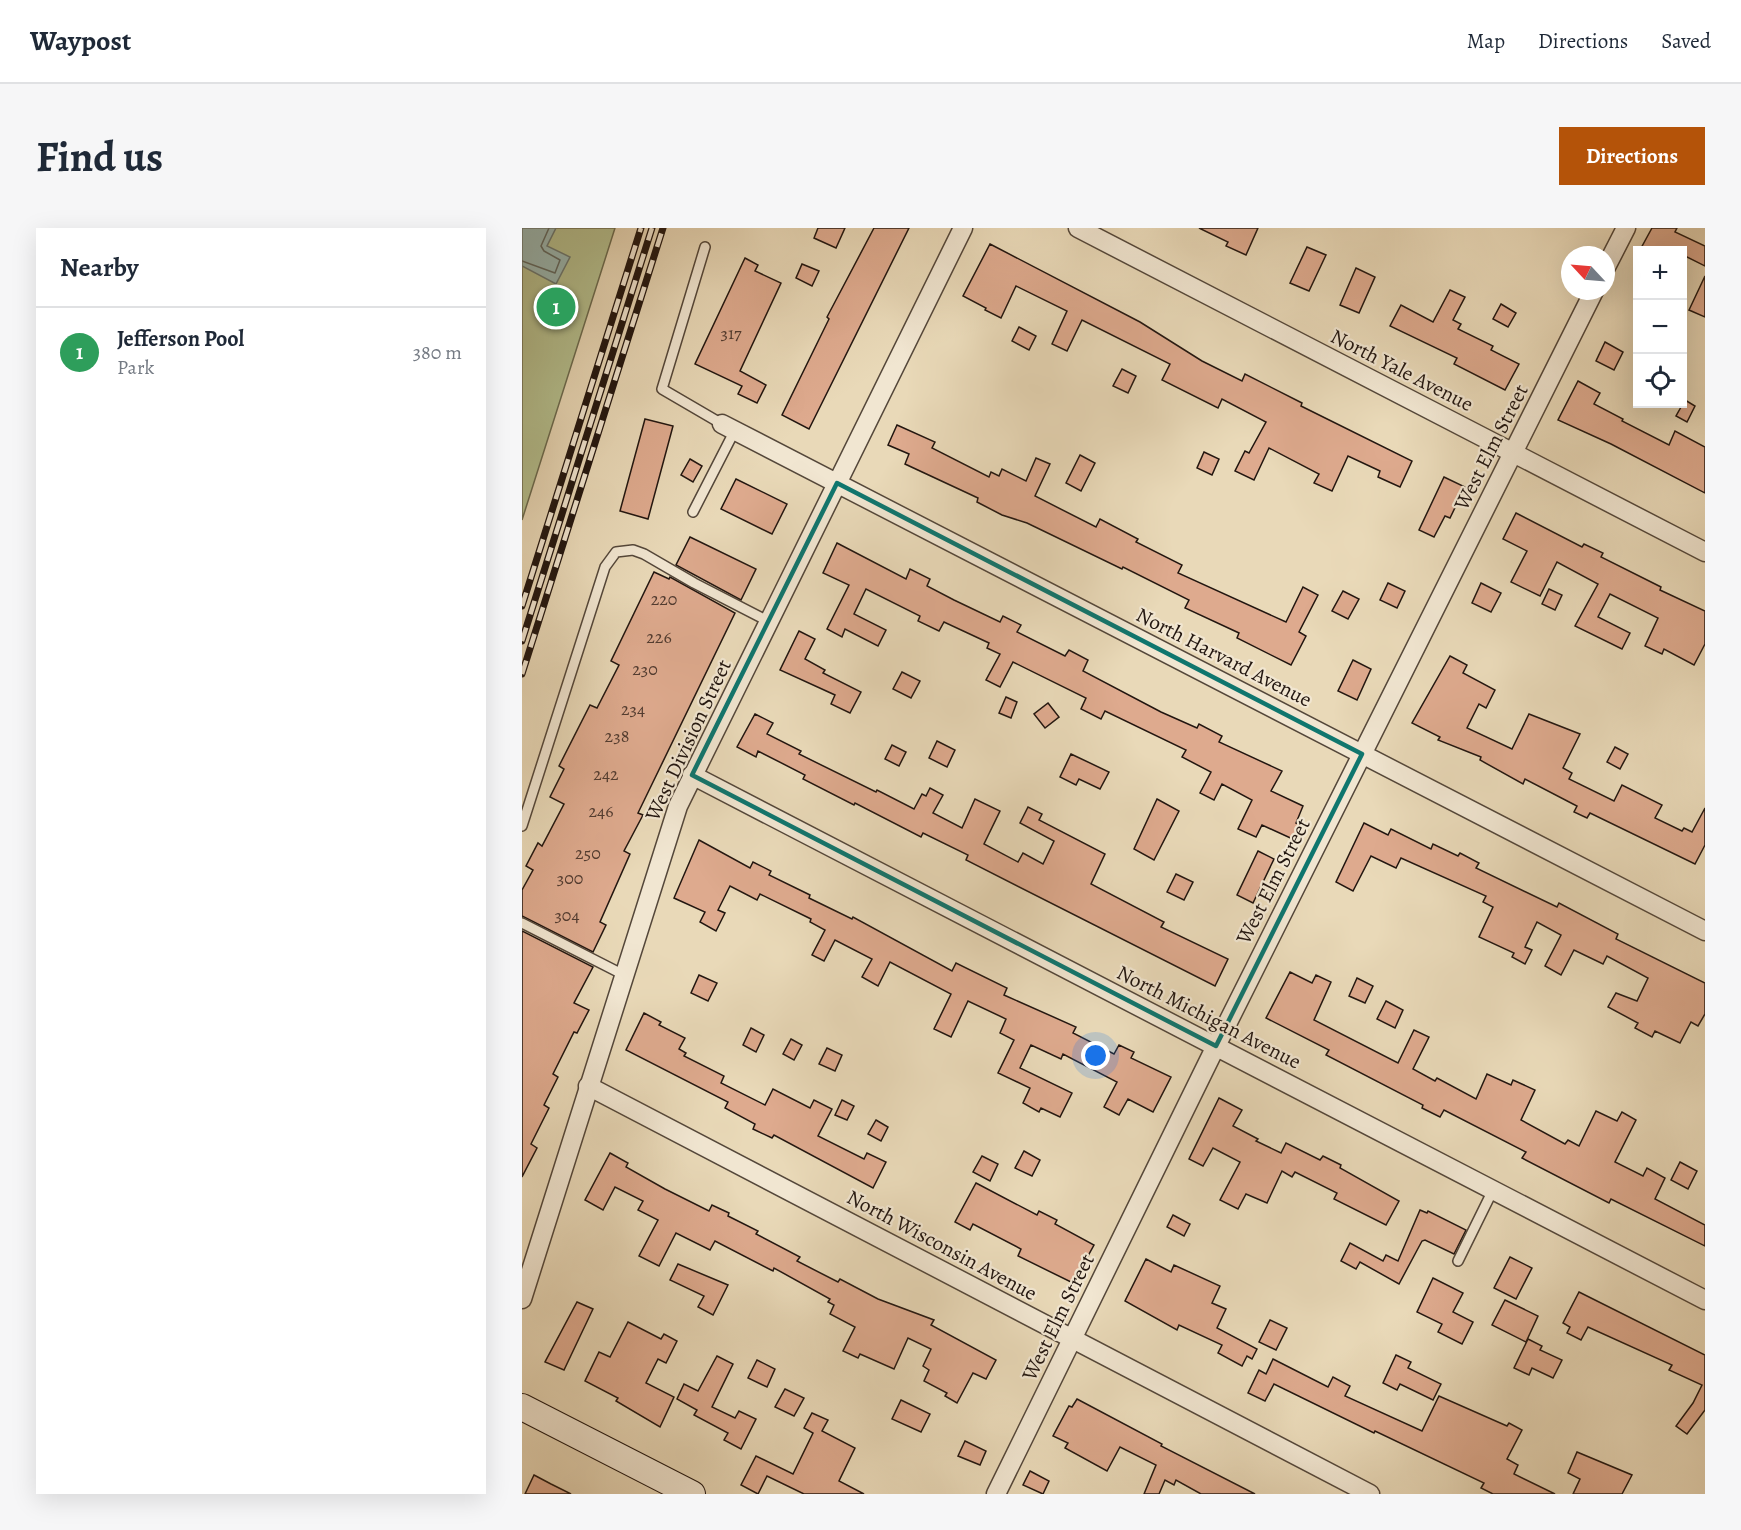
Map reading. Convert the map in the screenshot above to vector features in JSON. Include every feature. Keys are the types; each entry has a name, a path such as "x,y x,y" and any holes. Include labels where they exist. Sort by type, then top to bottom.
{"street":[{"name":"West Division Street","path":"522,1299 678,806 963,228"},
{"name":"North Yale Avenue","path":"1078,228 1705,552"},
{"path":"1615,249 1626,228"},
{"name":"West Elm Street","path":"996,1494 1216,1046 1589,300"},
{"name":"North Harvard Avenue","path":"728,427 1705,931"},
{"name":"North Michigan Avenue","path":"692,775 1705,1300"},
{"name":"North Wisconsin Avenue","path":"588,1086 1370,1494"},
{"path":"522,1407 692,1494"}],"lane":[{"path":"693,512 728,427 662,389 705,247"},
{"path":"522,826 605,567 616,552 633,550 644,554 768,621"},
{"path":"522,923 624,975"},
{"path":"1458,1261 1493,1190"}],"highlighted area":[{"path":"837,483 1362,754 1216,1046 692,775"}],"green space":[{"path":"522,228 615,228 522,520"}],"water":[{"path":"522,228 556,228 547,246 570,257 556,284 522,266"}],"building":[{"path":"818,228 845,228 836,248 814,238"},
{"path":"874,228 909,228 809,429 782,415 829,319 827,317"},
{"path":"1199,228 1258,228 1246,255 1226,246 1228,242"},
{"path":"1652,228 1677,228 1675,232 1705,246 1705,266 1687,257 1687,246 1642,246"},
{"path":"990,244 1140,322 1202,361 1242,381 1245,374 1302,403 1301,406 1412,461 1400,487 1378,477 1380,471 1348,456 1332,491 1314,483 1319,474 1269,448 1254,480 1235,471 1245,451 1249,453 1266,422 1222,399 1218,408 1162,380 1170,364 1082,320 1067,351 1052,344 1067,311 1016,286 1001,318 963,296"},
{"path":"1307,247 1326,255 1309,291 1290,283"},
{"path":"745,258 758,265 755,271 781,283 740,371 766,385 757,403 738,394 742,386 695,364"},
{"path":"802,264 819,271 812,286 796,278"},
{"path":"1356,268 1375,277 1359,313 1340,305"},
{"path":"1705,276 1705,317 1689,310"},
{"path":"1450,290 1465,297 1453,320 1461,324 1458,329 1493,346 1491,350 1519,364 1505,390 1454,364 1457,358 1390,326 1401,305 1433,322"},
{"path":"1501,304 1516,313 1508,327 1493,319"},
{"path":"1019,327 1036,336 1029,350 1012,341"},
{"path":"1605,342 1623,352 1614,370 1596,361"},
{"path":"1122,369 1136,376 1128,393 1113,386"},
{"path":"1578,381 1600,393 1594,404 1623,419 1622,421 1669,445 1675,431 1705,447 1705,493 1611,444 1558,420"},
{"path":"1687,401 1695,406 1687,422 1676,416 1680,408 1687,408"},
{"path":"645,419 673,426 648,519 620,511"},
{"path":"897,425 935,442 932,448 989,477 991,472 999,476 1002,469 1026,481 1036,458 1050,464 1035,496 1096,527 1100,519 1138,539 1136,542 1182,565 1178,573 1286,622 1303,587 1318,595 1299,632 1306,636 1291,665 1237,638 1239,633 1185,608 1189,600 1027,523 1002,515 977,502 978,498 905,464 909,454 888,445"},
{"path":"1204,452 1219,459 1212,475 1197,468"},
{"path":"1080,455 1095,463 1081,491 1066,483"},
{"path":"690,459 702,466 693,482 681,475"},
{"path":"1444,477 1465,487 1450,518 1445,516 1434,537 1419,530"},
{"path":"736,479 787,504 772,534 721,509"},
{"path":"1516,513 1582,547 1584,544 1603,553 1601,557 1661,587 1660,590 1705,611 1705,644 1694,665 1664,649 1662,654 1645,646 1658,618 1610,594 1598,617 1630,633 1622,649 1575,626 1598,584 1557,562 1540,596 1511,582 1527,551 1503,539"},
{"path":"690,537 756,569 741,600 676,565"},
{"path":"837,543 906,579 910,569 930,579 927,586 954,600 1000,622 1003,616 1021,625 1017,632 1065,656 1069,650 1088,660 1083,671 1161,712 1197,728 1199,724 1222,736 1219,742 1282,771 1271,791 1303,806 1296,823 1304,826 1297,841 1262,825 1256,837 1238,829 1252,800 1222,784 1214,800 1200,793 1211,772 1182,757 1186,750 1105,711 1101,719 1081,709 1086,698 1013,662 1000,687 986,680 1000,654 987,648 989,643 944,622 939,631 918,621 920,616 866,589 854,614 886,630 878,646 845,629 842,637 827,629 849,585 823,573"},
{"path":"654,572 669,579 670,577 735,613 638,813 643,815 624,851 630,854 600,922 606,925 593,952 522,916 522,890 533,870 526,866 538,843 542,846 564,804 550,797 564,769 559,766 590,705 597,708 619,665 611,661"},
{"path":"1388,583 1405,591 1397,608 1380,600"},
{"path":"1481,583 1501,593 1491,612 1472,603"},
{"path":"1549,589 1562,595 1555,610 1542,604"},
{"path":"1343,591 1359,599 1348,619 1332,611"},
{"path":"799,631 815,639 805,659 825,670 823,673 861,692 850,713 831,704 835,695 780,670"},
{"path":"1450,656 1467,665 1463,673 1495,690 1486,708 1479,704 1467,728 1512,749 1529,714 1580,734 1563,768 1572,773 1569,779 1614,801 1622,785 1662,805 1655,818 1682,831 1684,828 1692,832 1705,808 1705,845 1695,864 1590,813 1587,818 1574,812 1577,806 1525,779 1523,784 1480,760 1481,757 1438,740 1440,737 1412,723"},
{"path":"1353,660 1371,669 1357,700 1338,691"},
{"path":"902,672 920,681 911,698 893,689"},
{"path":"1006,697 1017,702 1011,718 999,713"},
{"path":"1048,703 1059,717 1045,728 1034,714"},
{"path":"755,714 773,723 767,734 801,751 799,754 914,809 922,794 926,796 930,788 943,795 933,813 962,828 975,799 1000,811 984,844 1018,862 1023,853 1043,864 1054,841 1020,823 1028,807 1042,814 1039,820 1105,854 1091,884 1164,922 1161,927 1228,959 1215,986 966,860 968,855 923,833 921,837 855,803 854,805 803,779 805,775 758,751 756,757 737,747"},
{"path":"937,741 955,750 947,767 929,758"},
{"path":"892,745 906,752 899,766 885,759"},
{"path":"1615,747 1628,754 1620,769 1607,762"},
{"path":"1071,754 1109,772 1100,789 1079,779 1076,785 1060,777"},
{"path":"1157,799 1179,811 1154,860 1134,849"},
{"path":"1364,823 1388,835 1391,829 1431,849 1433,844 1458,856 1460,853 1479,863 1476,868 1557,907 1559,903 1618,934 1616,939 1705,983 1705,1014 1698,1026 1691,1022 1680,1043 1655,1031 1652,1037 1635,1028 1638,1023 1608,1007 1616,993 1637,1001 1648,978 1607,956 1603,964 1574,950 1561,975 1545,966 1561,935 1537,922 1525,947 1532,950 1525,964 1512,957 1514,953 1479,937 1493,907 1483,902 1486,896 1401,858 1396,868 1371,856 1353,891 1336,882"},
{"path":"699,840 750,868 753,862 771,871 769,875 810,895 809,898 852,919 853,917 952,971 956,963 1007,988 1004,995 1076,1027 1073,1033 1114,1054 1119,1045 1134,1052 1131,1058 1171,1077 1153,1112 1128,1099 1119,1115 1104,1107 1117,1082 1063,1054 1061,1059 1031,1045 1020,1068 1072,1093 1060,1117 1041,1108 1039,1112 1023,1103 1030,1088 998,1073 1014,1040 1000,1033 1006,1019 968,1001 951,1037 934,1029 951,994 890,962 878,986 862,977 872,959 835,940 824,961 812,955 825,930 810,922 811,919 760,894 757,900 730,886 718,910 725,913 716,931 700,922 705,912 674,898"},
{"path":"1258,851 1274,859 1253,903 1237,895"},
{"path":"1176,874 1193,882 1184,900 1167,892"},
{"path":"522,931 593,967 574,1003 589,1010 577,1033 574,1032 553,1074 558,1077 544,1105 549,1108 531,1144 537,1148 522,1177"},
{"path":"1290,972 1312,983 1316,975 1331,982 1314,1020 1398,1063 1414,1030 1429,1037 1413,1069 1435,1081 1437,1078 1476,1099 1487,1074 1511,1085 1513,1080 1535,1090 1521,1120 1565,1144 1568,1140 1579,1146 1596,1111 1617,1121 1622,1112 1636,1120 1615,1162 1643,1176 1647,1168 1665,1178 1655,1199 1705,1225 1705,1246 1611,1199 1609,1203 1522,1158 1526,1152 1444,1110 1440,1117 1422,1108 1423,1105 1326,1055 1329,1050 1266,1018"},
{"path":"699,975 717,983 708,1001 691,993"},
{"path":"1357,978 1373,986 1365,1003 1349,996"},
{"path":"1386,1001 1403,1010 1395,1028 1377,1019"},
{"path":"644,1013 661,1022 659,1025 685,1038 679,1049 686,1053 684,1056 724,1076 721,1083 765,1105 773,1089 810,1108 814,1100 832,1109 818,1136 864,1159 867,1153 886,1162 873,1188 774,1135 772,1138 753,1129 755,1124 725,1108 728,1102 626,1050"},
{"path":"751,1028 764,1035 756,1052 743,1045"},
{"path":"791,1039 802,1045 794,1060 783,1054"},
{"path":"827,1048 842,1055 835,1071 819,1064"},
{"path":"1219,1098 1242,1110 1233,1126 1258,1139 1256,1141 1281,1153 1286,1143 1320,1160 1323,1156 1399,1201 1386,1225 1334,1199 1337,1193 1295,1172 1292,1177 1282,1171 1267,1203 1246,1194 1238,1209 1220,1200 1240,1162 1213,1148 1203,1166 1189,1159"},
{"path":"842,1100 854,1106 847,1120 835,1115"},
{"path":"876,1120 888,1127 881,1141 868,1134"},
{"path":"1024,1151 1040,1160 1032,1176 1015,1168"},
{"path":"610,1153 628,1163 626,1167 665,1189 709,1211 712,1205 729,1213 728,1216 758,1231 756,1234 800,1257 797,1261 838,1282 840,1279 878,1299 934,1320 931,1325 996,1360 986,1379 973,1373 957,1403 945,1396 947,1393 924,1381 929,1370 923,1366 931,1349 908,1338 894,1369 860,1354 858,1358 843,1351 855,1327 830,1314 834,1305 828,1302 830,1299 774,1268 773,1271 715,1241 710,1250 676,1233 659,1266 639,1256 658,1220 638,1210 643,1201 615,1187 603,1210 585,1200"},
{"path":"982,1156 998,1164 990,1181 973,1172"},
{"path":"1680,1162 1697,1171 1688,1189 1671,1180"},
{"path":"976,1183 1037,1215 1039,1211 1057,1220 1055,1224 1094,1245 1073,1283 1018,1256 1021,1249 973,1224 970,1230 955,1222"},
{"path":"1420,1210 1427,1213 1428,1211 1466,1230 1454,1254 1425,1240 1422,1241 1399,1284 1360,1262 1356,1269 1341,1261 1350,1243 1383,1261 1386,1255 1398,1261"},
{"path":"1173,1215 1190,1224 1184,1236 1167,1227"},
{"path":"1510,1257 1532,1268 1516,1299 1494,1288"},
{"path":"1146,1259 1171,1272 1174,1265 1220,1286 1212,1303 1226,1309 1217,1328 1257,1349 1252,1359 1247,1356 1242,1366 1218,1353 1222,1345 1179,1325 1177,1330 1125,1301"},
{"path":"678,1264 728,1285 713,1315 698,1307 704,1296 670,1280"},
{"path":"1433,1278 1463,1293 1453,1312 1473,1322 1462,1344 1438,1332 1442,1324 1417,1312"},
{"path":"1579,1292 1705,1355 1705,1410 1687,1434 1676,1426 1693,1403 1702,1385 1669,1370 1672,1365 1588,1327 1581,1340 1567,1333 1570,1327 1563,1323"},
{"path":"1505,1300 1538,1316 1526,1342 1492,1325"},
{"path":"577,1302 593,1309 564,1370 545,1362"},
{"path":"1270,1320 1287,1328 1276,1350 1259,1342"},
{"path":"628,1322 661,1339 664,1334 677,1341 666,1363 658,1359 646,1383 674,1397 660,1427 616,1401 618,1398 585,1381 599,1352 610,1357"},
{"path":"1528,1339 1542,1346 1540,1350 1562,1360 1553,1378 1532,1368 1529,1375 1514,1368"},
{"path":"1396,1355 1411,1362 1408,1368 1441,1384 1433,1400 1400,1384 1397,1390 1383,1383"},
{"path":"717,1356 733,1364 712,1407 735,1418 739,1411 756,1419 741,1449 724,1440 728,1433 694,1415 697,1410 677,1399 684,1384 698,1391"},
{"path":"1273,1359 1328,1387 1333,1377 1350,1386 1345,1396 1422,1431 1439,1396 1507,1426 1509,1423 1522,1430 1507,1459 1518,1465 1514,1474 1555,1494 1493,1494 1481,1488 1484,1483 1274,1384 1265,1401 1248,1393 1259,1370 1266,1374"},
{"path":"757,1360 775,1369 767,1387 748,1378"},
{"path":"785,1389 804,1398 794,1416 775,1407"},
{"path":"1077,1399 1162,1444 1161,1446 1255,1494 1201,1494 1176,1480 1174,1485 1165,1480 1159,1494 1144,1494 1156,1465 1120,1447 1107,1471 1065,1448 1068,1443 1053,1436 1069,1406 1072,1407"},
{"path":"901,1400 930,1414 921,1432 892,1419"},
{"path":"812,1413 828,1420 822,1431 855,1448 839,1481 864,1494 804,1494 767,1476 758,1494 741,1485 756,1456 793,1474 813,1433 804,1428"},
{"path":"965,1441 986,1451 980,1465 958,1456"},
{"path":"1577,1452 1632,1475 1622,1494 1573,1494 1580,1479 1568,1473"},
{"path":"1030,1471 1049,1481 1043,1494 1023,1485"},
{"path":"534,1475 551,1484 571,1494 525,1494"}],"railway":[{"path":"522,606 641,228"},
{"path":"522,641 652,228"},
{"path":"522,674 663,228"}],"place":[{"name":"Jefferson Pool","path":"556,307"}]}
